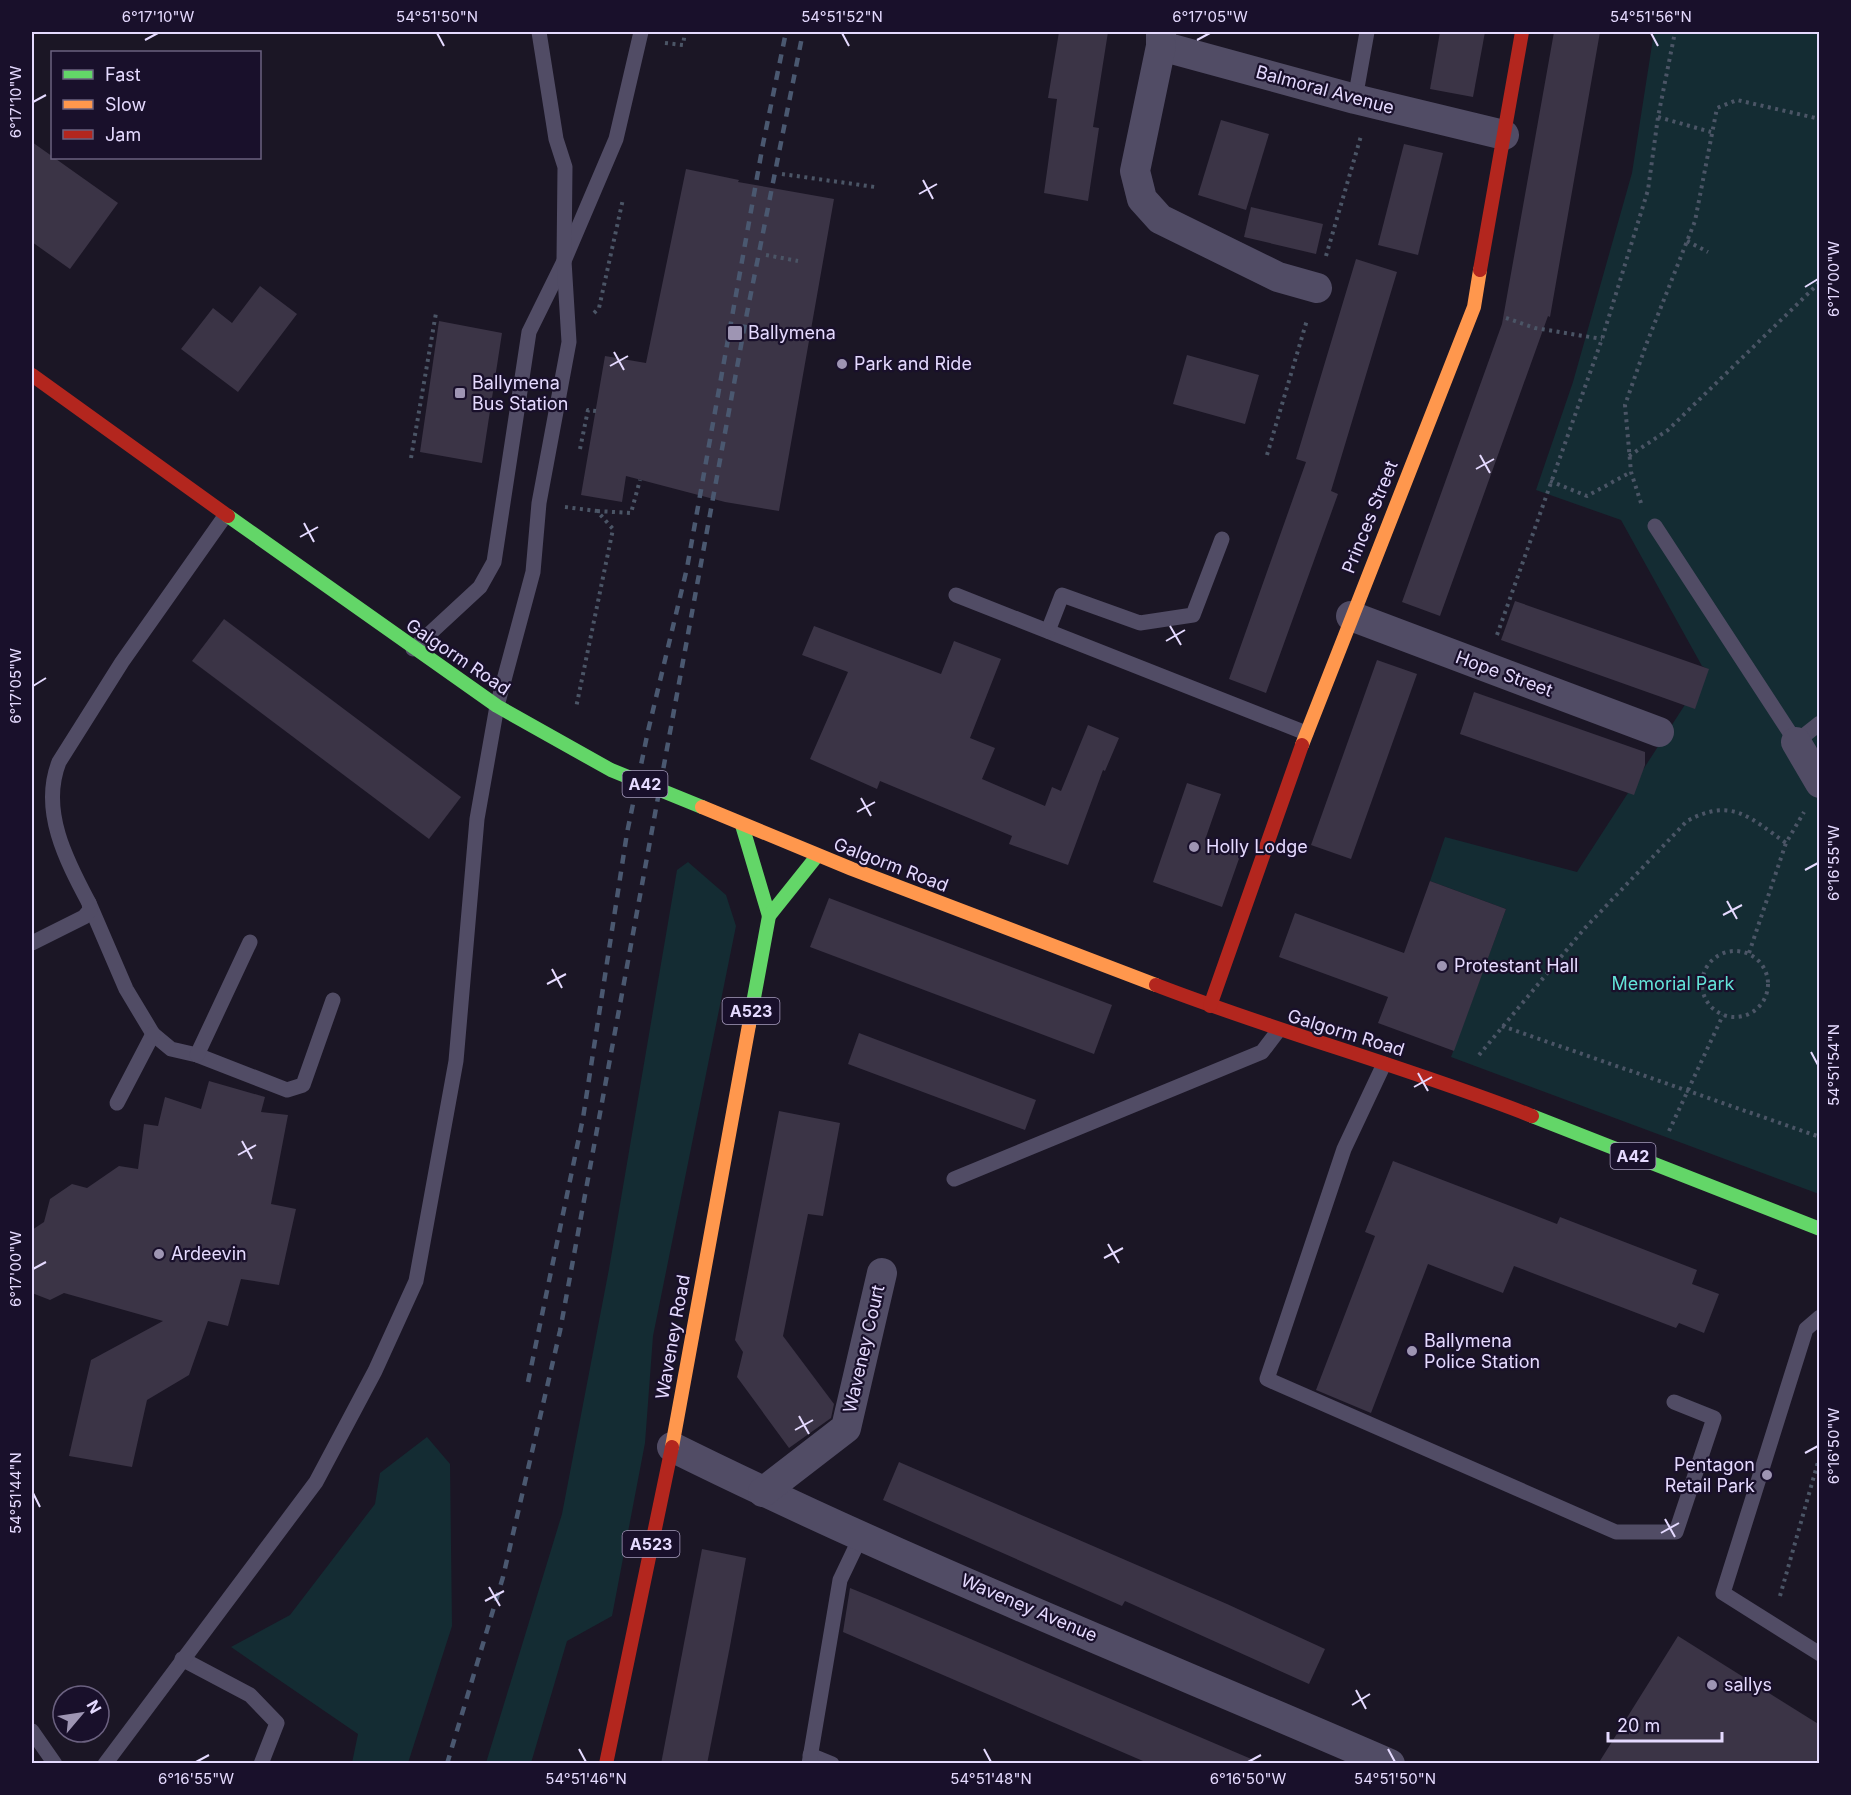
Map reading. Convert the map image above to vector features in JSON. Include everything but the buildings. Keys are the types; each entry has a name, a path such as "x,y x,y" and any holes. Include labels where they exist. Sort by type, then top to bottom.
{"main road":[{"name":"Princes Street","path":"1210,1006 1306,733 1474,307 1522,32"},
{"name":"Galgorm Road","path":"32,375 413,649 497,706 611,770 817,856 1210,1006 1278,1031 1446,1082 1820,1229"},
{"name":"Waveney Road","path":"606,1764 672,1447 768,916 742,825"},
{"name":"Waveney Road","path":"768,916 817,856"}],"street":[{"name":"Balmoral Avenue","path":"1161,39 1355,99 1504,135"},
{"path":"1161,39 1135,171 1138,190 1148,207 1174,226 1278,277 1317,288"},
{"name":"Hope Street","path":"1351,616 1659,732"},
{"path":"1796,742 1820,783"},
{"name":"Waveney Court","path":"763,1492 846,1428 882,1273"},
{"name":"Waveney Avenue","path":"672,1447 763,1492 861,1536 1390,1764"}],"lane":[{"path":"105,1764 316,1482 375,1371 416,1281 456,1061 477,819 497,706 533,572 539,503 569,342 564,261 565,167 556,139 539,32"},
{"path":"413,649 480,587 494,562 529,332 564,261 616,139 640,32"},
{"path":"1355,99 1367,32"},
{"path":"225,516 78,729 53,778 51,797 65,858 89,903 126,989 153,1034 171,1049 197,1055 287,1090 303,1085 333,1000"},
{"path":"1655,526 1796,742 1820,723"},
{"path":"1048,631 1062,595 1140,623 1193,615 1222,539"},
{"path":"956,596 1306,733"},
{"path":"32,943 84,917 90,910 89,903"},
{"path":"197,1055 250,942"},
{"path":"954,1179 1262,1052 1278,1031"},
{"path":"117,1103 153,1034"},
{"path":"1384,1064 1344,1149 1268,1379 1616,1532 1676,1532 1714,1418 1674,1402"},
{"path":"1820,1317 1806,1329 1723,1593 1820,1654"},
{"path":"832,1764 809,1759 840,1580 861,1536"},
{"path":"182,1659 250,1695 277,1723 261,1764"},
{"path":"32,1731 55,1764"}],"path":[{"path":"683,45 685,32"},
{"path":"1486,667 1550,481 1574,422 1647,190 1658,117 1675,32"},
{"path":"1655,526 1638,496 1631,472 1626,405 1695,221 1717,108 1737,100 1820,119"},
{"path":"1658,117 1712,132"},
{"path":"782,174 875,187"},
{"path":"569,342 599,308 623,198"},
{"path":"1687,241 1708,252"},
{"path":"766,255 798,261"},
{"path":"1629,456 1668,430 1820,282"},
{"path":"1474,307 1535,328 1602,339"},
{"path":"411,458 436,313"},
{"path":"579,453 588,410 596,411"},
{"path":"1550,481 1587,496 1631,472"},
{"path":"539,503 631,513 640,480"},
{"path":"568,507 570,496"},
{"path":"566,746 585,677 613,529 597,511"},
{"path":"1477,1059 1585,928 1687,820 1707,810 1729,809 1747,816 1786,843"},
{"path":"1749,953 1786,843 1806,809"},
{"path":"1727,951 1749,953 1758,959 1768,980 1764,1002 1746,1016 1723,1015 1707,1002 1701,982 1704,971 1717,955 1727,951"},
{"path":"1668,1133 1723,1015"},
{"path":"1502,1026 1820,1137"},
{"path":"1772,1624 1820,1455"}],"green space":[{"name":"Memorial Park","path":"1654,32 1819,32 1819,1194 1451,1057 1506,909 1430,881 1445,837 1577,872 1708,669 1702,666 1621,520 1536,490 1573,382 1632,173"},
{"path":"688,862 726,895 736,926 653,1336 645,1443 612,1616 567,1641 531,1763 486,1763 562,1514 609,1269 677,870"},
{"path":"427,1437 450,1464 452,1626 408,1763 352,1763 358,1734 231,1647 290,1615 375,1504 380,1473"}],"railway":[{"path":"528,1382 583,1118 627,833 648,731 687,568 763,144 786,32"},
{"path":"447,1764 503,1577 560,1331 747,313 803,32"}],"traffic: fast":[{"path":"228,516 497,706 611,770 702,807"},
{"path":"742,825 769,916"},
{"path":"749,1025 769,916 817,856"},
{"path":"1532,1116 1820,1229"}],"traffic: slow":[{"path":"1302,745 1474,307 1480,270"},
{"path":"702,807 852,869 1156,985"},
{"path":"672,1447 749,1025"}],"traffic: jam":[{"path":"1480,270 1522,32"},
{"path":"32,375 228,516"},
{"path":"1210,1006 1302,745"},
{"path":"1156,985 1532,1116"},
{"path":"606,1764 672,1447"}],"place":[{"name":"Ballymena","path":"735,333"},
{"name":"Park and Ride","path":"842,364"},
{"name":"Ballymena Bus Station","path":"460,393"},
{"name":"Holly Lodge","path":"1194,847"},
{"name":"Protestant Hall","path":"1442,966"},
{"name":"Ardeevin","path":"159,1254"},
{"name":"Ballymena Police Station","path":"1412,1351"},
{"name":"Pentagon Retail Park","path":"1767,1475"},
{"name":"sallys","path":"1712,1685"}]}
